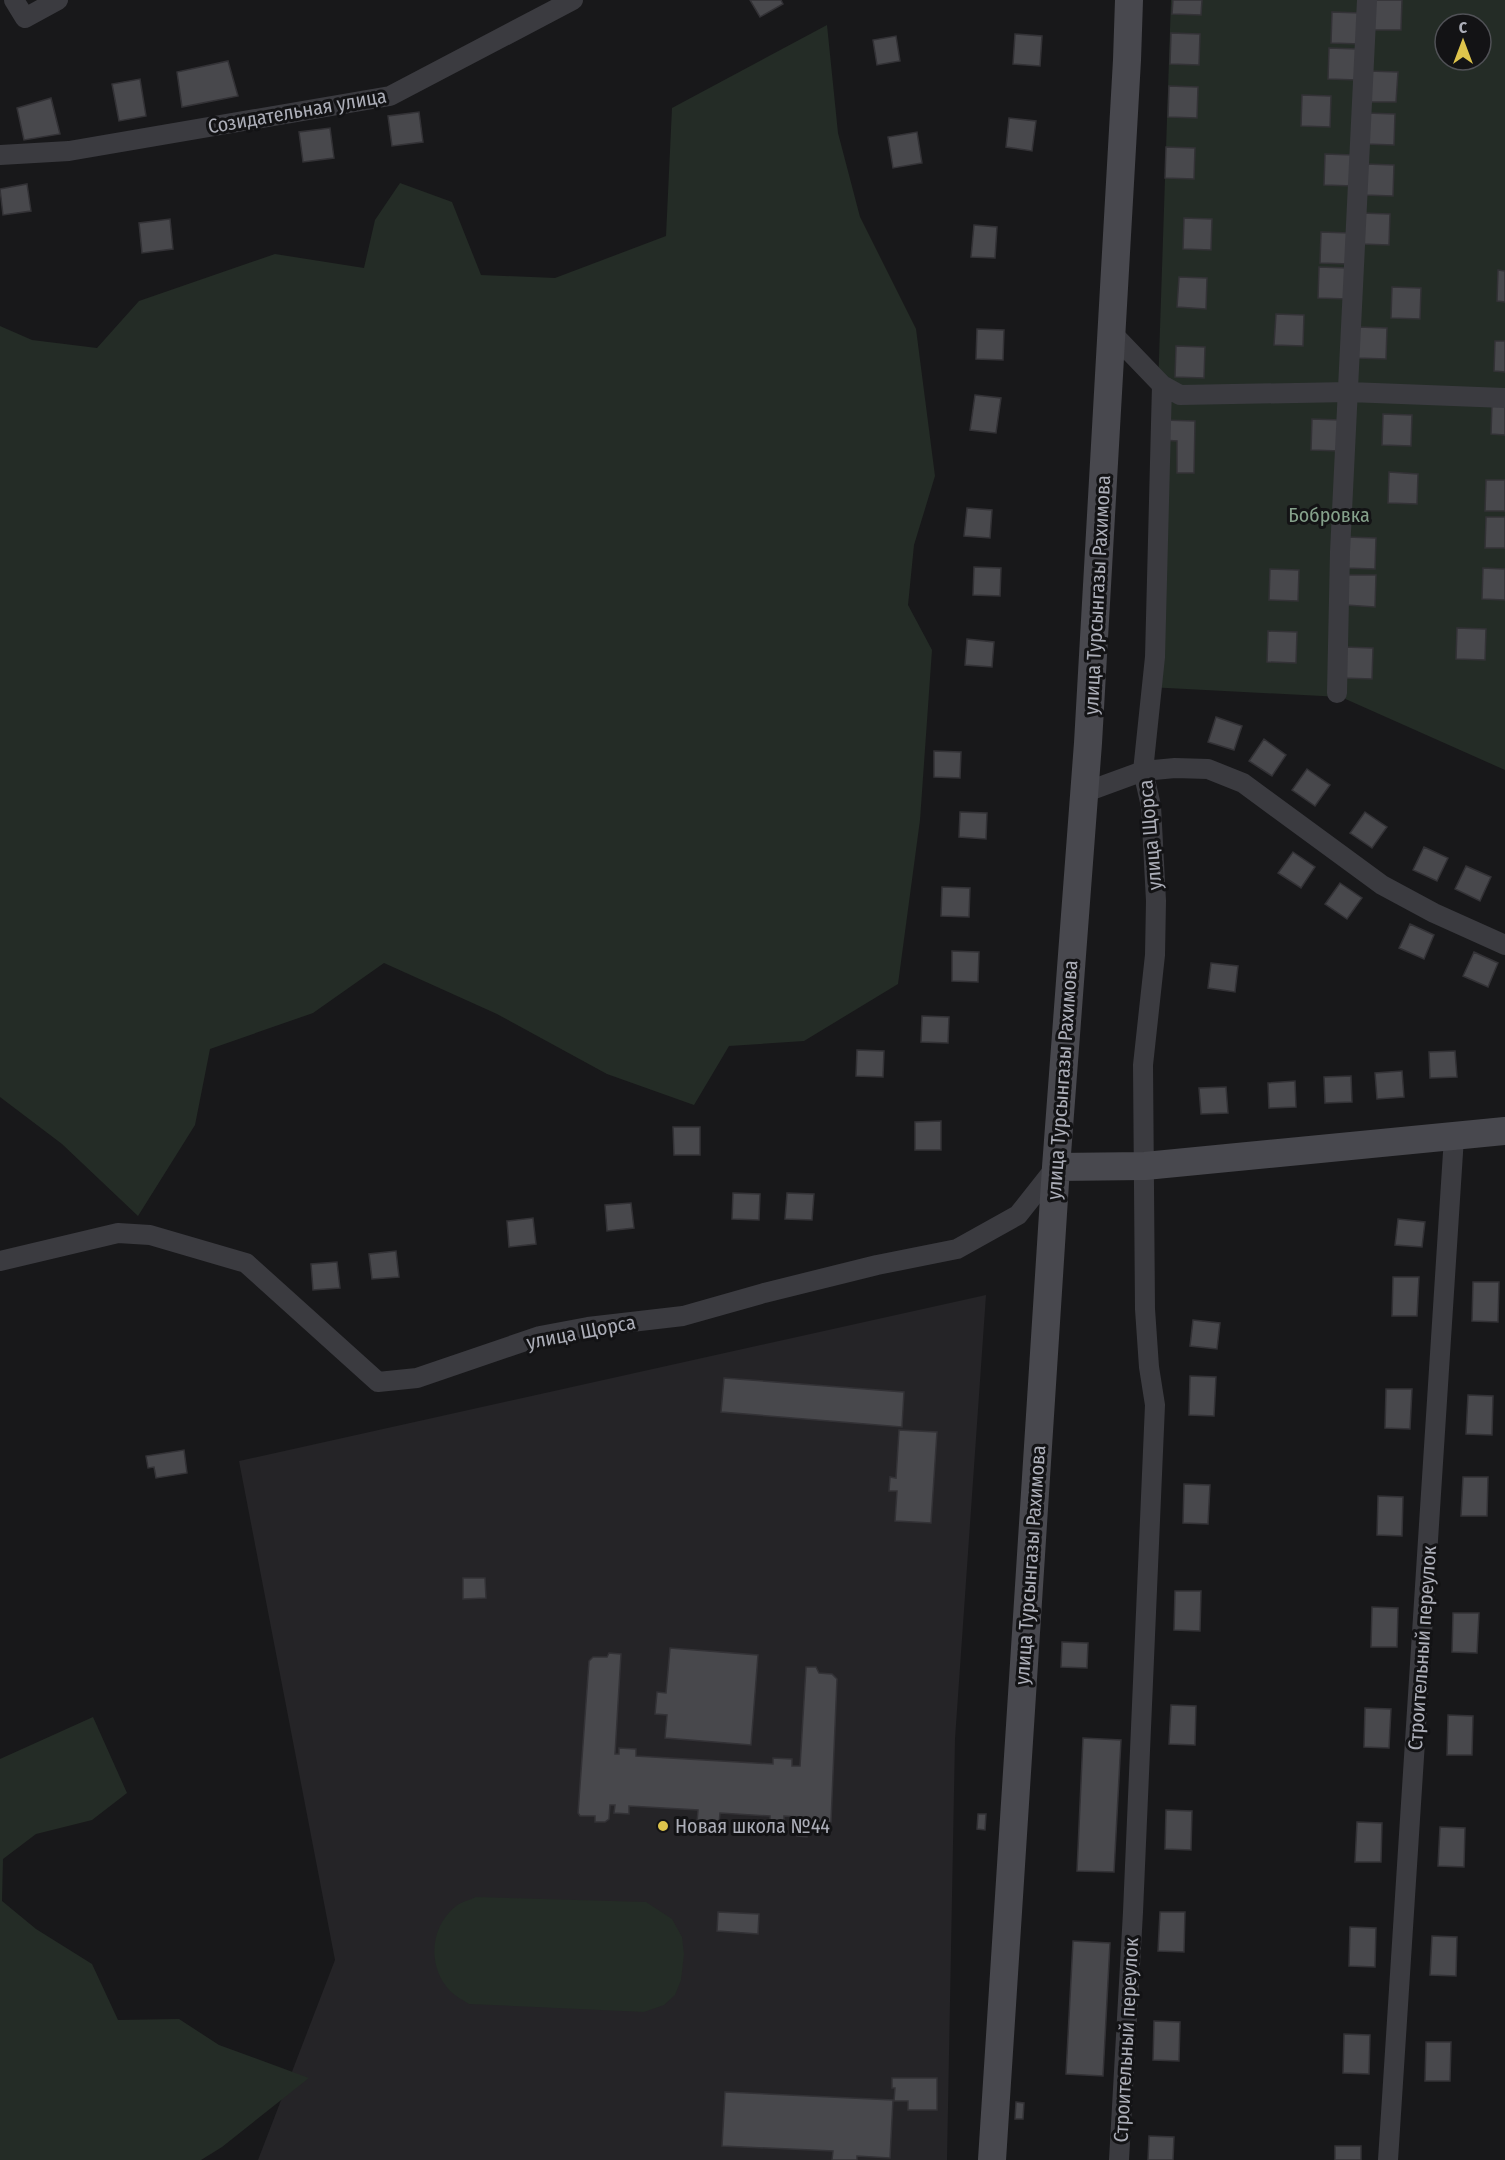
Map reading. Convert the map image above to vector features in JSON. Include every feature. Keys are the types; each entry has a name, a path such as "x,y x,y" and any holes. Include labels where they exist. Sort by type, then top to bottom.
{"street":[{"path":"14,0 25,18 58,0"},
{"name":"Созидательная улица","path":"0,155 69,151 390,96 573,0"},
{"name":"улица Турсынгазы Рахимова","path":"992,2160 1056,1167 1088,743 1129,0"},
{"path":"1337,693 1340,552 1367,0"},
{"path":"1112,333 1162,385 1180,395 1349,392 1505,398"},
{"path":"1083,794 1143,771 1155,657 1162,385"},
{"name":"улица Щорса","path":"1145,1166 1143,1065 1155,955 1156,901 1151,806 1143,771 1175,768 1208,769 1243,783 1382,885 1434,914 1505,945"},
{"path":"1056,1167 1145,1166 1505,1131"},
{"name":"Строительный переулок","path":"1388,2160 1454,1137"},
{"name":"Строительный переулок","path":"1119,2160 1134,1901 1155,1405 1149,1367 1145,1309 1145,1166"},
{"name":"улица Щорса","path":"0,1262 118,1233 150,1235 246,1263 378,1382 417,1378 540,1336 588,1327 684,1316 854,1270 957,1249 1018,1215 1056,1167"}],"shaded area":[{"path":"986,1295 955,1739 947,2160 258,2160 335,1960 239,1461"}],"green space":[{"name":"Бобровка","path":"1171,0 1505,0 1505,770 1341,697 1148,687"},
{"path":"827,25 838,133 860,217 916,329 935,476 914,545 908,605 932,650 920,820 898,984 804,1041 729,1046 694,1105 607,1074 497,1014 384,963 313,1013 210,1049 195,1125 138,1216 62,1144 0,1097 0,326 32,340 97,348 139,301 275,254 364,268 375,220 400,183 452,202 481,275 555,278 666,236 672,108"},
{"path":"93,1717 127,1793 92,1820 36,1834 3,1859 2,1901 36,1929 92,1964 118,2020 179,2019 219,2045 309,2078 222,2147 201,2160 0,2160 0,1759"},
{"path":"476,1897 646,1902 672,1919 682,1937 684,1954 681,1980 675,1995 664,2005 644,2012 469,2004 452,1993 443,1981 438,1971 434,1948 440,1925 447,1915 457,1905"}],"building":[{"path":"750,0 781,0 783,4 760,17"},
{"path":"1173,0 1202,0 1201,15 1172,14"},
{"path":"1373,0 1402,0 1401,30 1372,30"},
{"path":"1332,12 1361,13 1360,44 1331,43"},
{"path":"1171,33 1200,34 1199,65 1170,64"},
{"path":"1015,34 1042,36 1040,66 1013,64"},
{"path":"896,36 900,61 877,65 873,40"},
{"path":"1329,48 1358,49 1357,80 1328,79"},
{"path":"228,61 238,96 182,107 177,72"},
{"path":"1369,71 1398,72 1396,102 1367,102"},
{"path":"140,79 146,116 119,121 112,84"},
{"path":"1169,86 1198,87 1197,118 1168,117"},
{"path":"1302,95 1331,96 1330,127 1301,126"},
{"path":"51,98 60,134 24,140 17,108"},
{"path":"419,112 423,142 392,146 388,116"},
{"path":"1367,113 1395,114 1394,145 1365,144"},
{"path":"1009,118 1036,121 1032,151 1006,147"},
{"path":"330,128 334,158 303,162 299,132"},
{"path":"917,132 922,163 893,168 888,137"},
{"path":"1166,147 1195,148 1194,179 1165,178"},
{"path":"1325,154 1354,155 1353,186 1324,185"},
{"path":"1366,164 1394,165 1393,196 1364,195"},
{"path":"27,184 31,211 3,215 0,189"},
{"path":"1361,213 1390,214 1389,245 1360,244"},
{"path":"1184,218 1212,219 1211,250 1183,249"},
{"path":"170,219 173,249 142,253 139,223"},
{"path":"974,225 997,227 995,258 971,257"},
{"path":"1321,232 1350,233 1349,264 1320,263"},
{"path":"1319,267 1348,268 1347,299 1318,298"},
{"path":"1498,270 1505,271 1505,302 1497,301"},
{"path":"1179,277 1207,278 1206,309 1177,307"},
{"path":"1392,287 1421,288 1420,319 1391,318"},
{"path":"1276,314 1304,315 1303,346 1274,345"},
{"path":"1358,327 1387,328 1386,359 1357,358"},
{"path":"977,329 1004,330 1003,360 976,359"},
{"path":"1495,341 1505,341 1505,372 1494,371"},
{"path":"1176,346 1205,347 1204,378 1175,377"},
{"path":"975,395 1001,398 996,433 970,430"},
{"path":"1492,403 1505,404 1505,435 1491,434"},
{"path":"1383,414 1412,415 1411,446 1382,445"},
{"path":"1312,419 1341,420 1340,451 1311,450"},
{"path":"1163,420 1195,421 1194,473 1177,473 1177,441 1162,440"},
{"path":"1389,472 1418,474 1417,504 1388,503"},
{"path":"1486,480 1505,480 1505,511 1485,511"},
{"path":"967,508 992,510 990,538 964,536"},
{"path":"1486,517 1505,517 1505,548 1485,548"},
{"path":"1347,537 1376,538 1375,569 1346,568"},
{"path":"974,567 1001,568 1000,596 973,595"},
{"path":"1483,568 1505,569 1505,600 1482,599"},
{"path":"1270,569 1299,570 1298,601 1269,600"},
{"path":"1347,575 1376,575 1375,607 1346,605"},
{"path":"1457,628 1486,629 1485,660 1456,659"},
{"path":"1268,631 1297,632 1296,663 1267,662"},
{"path":"967,639 994,642 992,667 965,665"},
{"path":"1344,647 1373,648 1372,679 1343,678"},
{"path":"1216,717 1242,726 1234,750 1208,742"},
{"path":"1264,739 1286,755 1272,776 1249,761"},
{"path":"934,751 961,752 960,778 934,777"},
{"path":"1307,769 1330,785 1315,806 1292,790"},
{"path":"960,812 987,813 986,839 959,837"},
{"path":"1365,812 1387,827 1372,848 1350,833"},
{"path":"1424,847 1448,858 1437,881 1413,870"},
{"path":"1293,852 1315,867 1301,888 1278,873"},
{"path":"1466,866 1491,877 1480,901 1455,889"},
{"path":"1340,883 1362,898 1347,919 1325,904"},
{"path":"942,887 970,888 969,917 941,916"},
{"path":"1410,924 1434,935 1424,959 1399,948"},
{"path":"952,951 979,952 978,982 952,981"},
{"path":"1474,952 1498,963 1488,987 1463,976"},
{"path":"1211,963 1238,966 1235,992 1208,988"},
{"path":"922,1016 949,1017 948,1043 921,1042"},
{"path":"857,1050 884,1051 883,1077 856,1076"},
{"path":"1455,1051 1457,1077 1430,1078 1429,1052"},
{"path":"1402,1071 1404,1097 1377,1099 1375,1073"},
{"path":"1351,1076 1352,1102 1325,1103 1324,1077"},
{"path":"1295,1081 1296,1107 1269,1108 1268,1083"},
{"path":"1226,1087 1228,1113 1201,1114 1199,1088"},
{"path":"941,1121 941,1150 915,1150 915,1122"},
{"path":"673,1127 700,1127 700,1155 674,1155"},
{"path":"733,1193 760,1194 759,1220 732,1219"},
{"path":"787,1193 814,1194 812,1220 785,1219"},
{"path":"631,1203 634,1228 607,1231 605,1205"},
{"path":"533,1218 536,1244 509,1247 507,1221"},
{"path":"1398,1219 1425,1222 1422,1247 1395,1245"},
{"path":"396,1251 399,1277 372,1279 369,1254"},
{"path":"337,1262 340,1288 313,1290 311,1264"},
{"path":"1393,1277 1419,1277 1417,1316 1392,1316"},
{"path":"1473,1282 1499,1282 1498,1322 1472,1321"},
{"path":"1193,1320 1220,1323 1217,1349 1190,1346"},
{"path":"1190,1376 1216,1377 1214,1416 1189,1415"},
{"path":"724,1378 904,1392 902,1427 721,1412"},
{"path":"1386,1389 1412,1389 1410,1429 1385,1428"},
{"path":"1468,1395 1493,1396 1492,1435 1466,1434"},
{"path":"899,1430 937,1432 931,1523 895,1521 897,1491 889,1491 890,1477 896,1478"},
{"path":"184,1450 187,1473 156,1478 154,1467 148,1468 146,1456"},
{"path":"1463,1477 1488,1477 1487,1516 1461,1516"},
{"path":"1184,1484 1210,1485 1208,1524 1183,1523"},
{"path":"1378,1496 1403,1497 1402,1536 1377,1535"},
{"path":"463,1578 485,1578 486,1598 463,1599"},
{"path":"1175,1591 1201,1591 1200,1631 1174,1630"},
{"path":"1372,1607 1398,1608 1397,1647 1371,1647"},
{"path":"1453,1613 1479,1613 1477,1653 1452,1652"},
{"path":"1062,1642 1088,1643 1087,1668 1061,1667"},
{"path":"670,1648 758,1655 751,1745 665,1738 667,1715 655,1714 657,1692 666,1693"},
{"name":"Новая школа №44","path":"609,1653 621,1654 615,1754 619,1754 619,1748 636,1749 636,1756 773,1764 773,1758 792,1759 792,1766 800,1766 806,1667 816,1667 819,1673 832,1674 837,1679 831,1822 822,1832 807,1831 807,1837 797,1836 798,1817 784,1816 784,1822 770,1821 770,1816 720,1813 719,1824 697,1823 698,1810 629,1806 629,1814 614,1813 615,1805 610,1805 609,1819 605,1822 595,1822 595,1816 580,1816 578,1813 589,1661 593,1657 607,1657"},
{"path":"1171,1705 1196,1706 1195,1745 1169,1744"},
{"path":"1365,1708 1391,1709 1389,1748 1364,1747"},
{"path":"1448,1715 1473,1716 1472,1755 1447,1755"},
{"path":"1083,1738 1121,1740 1114,1872 1077,1871"},
{"path":"1166,1810 1192,1811 1191,1850 1165,1849"},
{"path":"978,1814 986,1814 985,1830 977,1829"},
{"path":"1357,1822 1382,1823 1381,1862 1355,1862"},
{"path":"1440,1827 1465,1828 1464,1867 1438,1866"},
{"path":"718,1912 759,1914 758,1934 717,1931"},
{"path":"1160,1912 1185,1912 1184,1952 1158,1951"},
{"path":"1350,1927 1376,1928 1375,1967 1349,1966"},
{"path":"1432,1936 1457,1937 1456,1976 1430,1975"},
{"path":"1073,1941 1110,1943 1103,2076 1066,2074"},
{"path":"1154,2021 1180,2022 1179,2061 1153,2060"},
{"path":"1344,2034 1370,2035 1369,2074 1343,2073"},
{"path":"1426,2042 1451,2042 1450,2081 1425,2081"},
{"path":"892,2078 937,2078 937,2110 908,2110 908,2101 894,2101 895,2088 892,2088"},
{"path":"725,2092 893,2100 890,2158 857,2156 857,2160 832,2160 833,2151 722,2146"},
{"path":"1016,2102 1024,2103 1023,2119 1015,2119"},
{"path":"1149,2136 1174,2137 1173,2160 1148,2160"},
{"path":"1335,2146 1361,2146 1361,2160 1335,2160"}],"place":[{"name":"Новая школа №44","path":"663,1826"}]}
